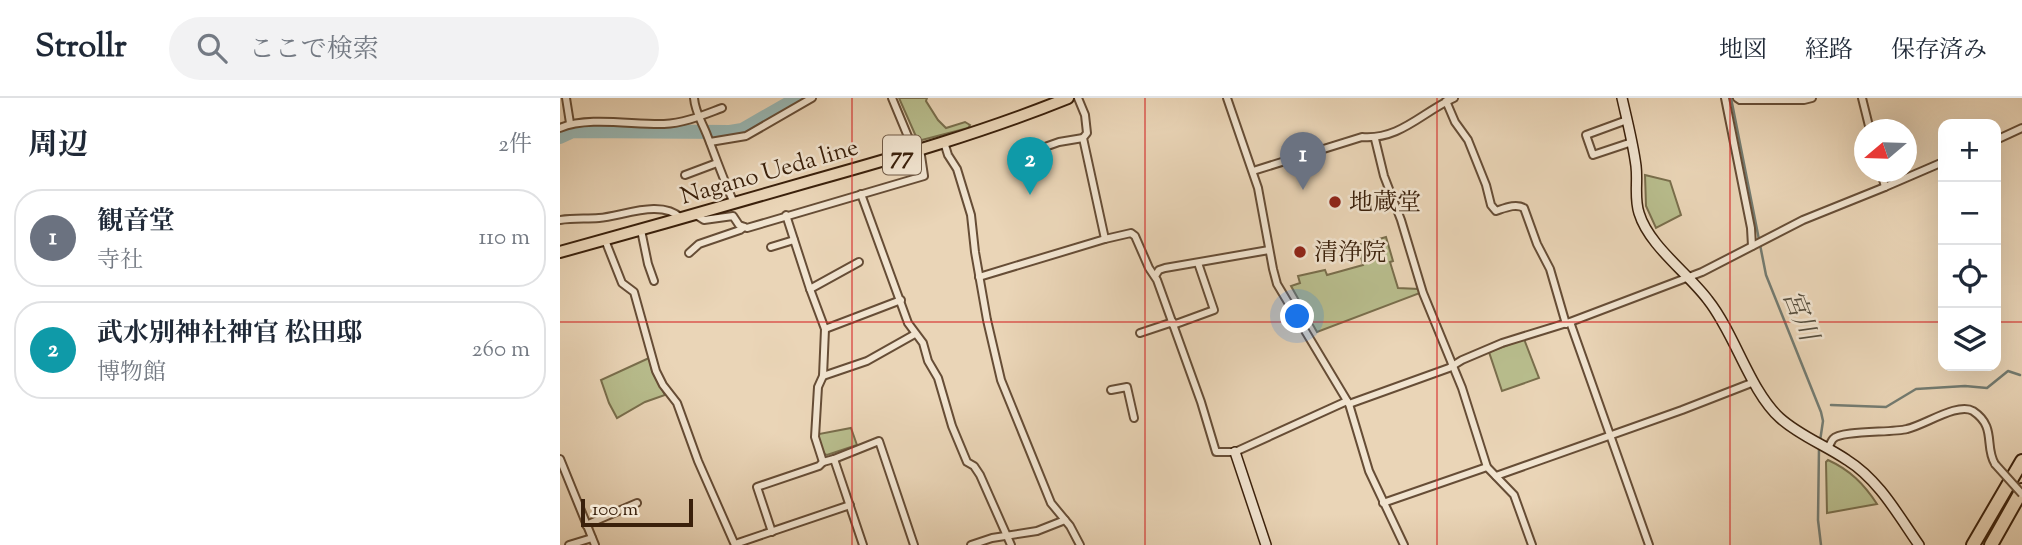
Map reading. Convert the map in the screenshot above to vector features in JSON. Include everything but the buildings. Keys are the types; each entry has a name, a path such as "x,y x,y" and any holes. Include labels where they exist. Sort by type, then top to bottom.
{"highway":[{"path":"1973,545 2022,461"},
{"path":"1991,545 2022,492"}],"main road":[{"name":"Nagano Ueda line","path":"560,252 944,142 1068,98"},
{"path":"1625,98 1636,167 1636,201 1645,227 1720,317 1754,382 1778,416 1862,470 1877,486 1919,545"},
{"path":"1235,452 1266,545"}],"street":[{"path":"566,98 570,123"},
{"path":"694,98 698,117 734,203"},
{"path":"709,140 746,136 812,98"},
{"path":"696,215 704,220 733,216 739,225 747,228 924,176 917,150 892,98"},
{"path":"1042,148 1083,138 1087,133 1085,115 1078,98"},
{"path":"1227,98 1253,171 1277,284 1348,402 1369,471 1404,545"},
{"path":"1253,171 1354,139 1375,139 1401,130 1454,98"},
{"path":"1726,98 1753,246"},
{"path":"1737,98 1812,98"},
{"path":"1861,98 1867,119"},
{"path":"1446,102 1455,122 1468,140 1491,205 1496,211 1520,206 1524,208 1536,244 1550,269 1649,545"},
{"path":"560,128 579,122 688,122 722,108"},
{"path":"1627,120 1586,135 1593,155 1632,142"},
{"path":"2001,138 2022,128"},
{"path":"1083,138 1105,239"},
{"path":"1375,139 1384,176 1401,220 1419,282 1462,388 1487,467 1514,495 1532,545"},
{"path":"944,142 957,169 971,215 988,329 1001,380 1051,503 1080,545"},
{"path":"685,174 717,163"},
{"path":"979,277 1131,233 1154,275 1173,323 1216,452 1235,452 1348,402 1448,368 1523,336 1568,323 1689,277 1803,220 1938,164"},
{"path":"1884,182 1885,187"},
{"path":"861,194 908,323 923,344 967,462 974,466 980,475 1011,545"},
{"path":"560,220 600,218 654,209 670,211 681,219"},
{"path":"786,215 825,329 823,376 818,387 815,437 824,462"},
{"path":"716,220 718,237"},
{"path":"689,253 699,244 744,227"},
{"path":"641,230 654,281"},
{"path":"605,240 622,283 634,292 656,371 663,386 677,403 698,461 735,545 850,505"},
{"path":"771,247 794,240"},
{"path":"1154,275 1165,268 1269,250"},
{"path":"810,289 859,262"},
{"path":"1140,334 1214,310 1198,263"},
{"path":"825,329 901,300"},
{"path":"823,376 867,361 915,334"},
{"path":"1496,475 1611,436 1754,382"},
{"path":"1111,390 1127,387 1135,418"},
{"path":"1822,446 1844,434 1906,430 1954,409 1971,410 1987,428 1995,464 2022,492"},
{"path":"772,532 757,487 819,467 824,462 879,441 914,545"},
{"path":"560,459 562,471 593,541 569,545"},
{"path":"834,459 861,544"},
{"path":"1383,503 1487,467"},
{"path":"586,525 637,503"},
{"path":"971,545 992,538 1037,531 1065,520"}],"green space":[{"path":"899,98 927,98 926,101 938,120 946,128 965,122 970,125 968,128 918,141"},
{"path":"1645,175 1670,181 1681,215 1656,228 1646,206"},
{"path":"1386,237 1398,288 1419,289 1420,293 1317,332 1291,286 1300,283 1298,276 1325,270 1327,275 1363,265 1358,245"},
{"path":"1524,339 1539,378 1502,391 1489,352"},
{"path":"649,358 652,371 665,395 645,402 617,418 601,380"},
{"path":"851,428 857,445 824,454 819,434"},
{"path":"1828,460 1856,478 1877,504 1827,513"}],"waterway":[{"path":"560,137 573,131 730,132 742,130 798,98"},
{"name":"宮川","path":"1731,98 1766,275 1821,412 1823,421 1820,441"},
{"path":"1831,405 1886,407 1916,389 1965,386 1987,388 2008,371 2020,375"},
{"name":"宮川","path":"1819,447 1818,520 1821,545"}],"place":[{"name":"観音堂","path":"1303,190"},
{"name":"武水別神社神官 松田邸","path":"1030,195"},
{"name":"地蔵堂","path":"1335,202"},
{"name":"清浄院","path":"1300,252"}]}
